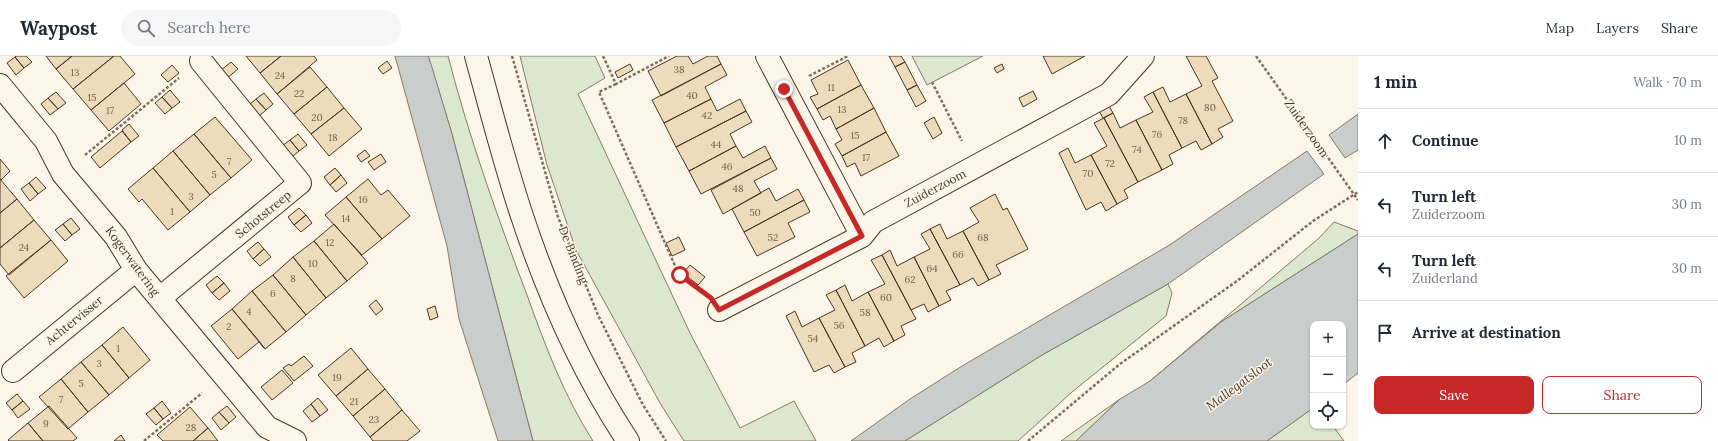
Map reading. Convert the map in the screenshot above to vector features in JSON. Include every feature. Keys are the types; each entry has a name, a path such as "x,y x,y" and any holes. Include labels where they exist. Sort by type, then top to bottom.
{"street":[{"path":"476,56 523,219 558,312 608,411 628,441"},
{"path":"767,56 862,236"},
{"name":"Zuiderzoom","path":"719,310 862,236 873,222 1109,94 1143,56"},
{"name":"Schotstreep","path":"160,298 300,183 201,62"},
{"name":"Kogerwatering","path":"0,85 46,141 64,174 116,237 136,270 267,427 295,441"},
{"name":"Achtervisser","path":"13,371 136,270"}],"path":[{"name":"De Binding","path":"512,56 558,217 598,315 643,405 666,441"},
{"path":"603,56 616,84"},
{"path":"669,56 599,92 680,275 711,298 719,310"},
{"path":"784,89 848,56"},
{"name":"Zuiderzoom","path":"1256,56 1358,200"},
{"path":"64,174 182,76"},
{"path":"932,82 975,167"},
{"path":"1028,441 1120,364 1237,281 1313,221 1358,192"},
{"path":"144,441 224,375"}],"green space":[{"path":"428,56 448,56 484,176 541,333 564,388 593,441 533,441 452,134"},
{"path":"520,56 595,56 605,78 578,94 690,333 740,428 794,401 816,441 684,441 660,403 576,250 547,165"},
{"path":"912,56 983,56 927,85"},
{"path":"1334,222 1358,231 1358,234 1221,322 1150,381 1318,239"},
{"path":"1168,284 1172,293 1166,316 1072,392 1018,441 905,441 1042,355"},
{"path":"1120,399 1076,441 1061,441"},
{"path":"1310,410 1310,429 1335,429 1344,441 1267,441"}],"water":[{"path":"395,56 428,56 431,64 452,134 533,441 498,441 459,319 447,246"},
{"path":"1358,114 1358,150 1345,158 1329,135"},
{"path":"1307,151 1324,174 1168,284 1042,355 905,441 851,441 910,399 962,366 1168,246"},
{"name":"Mallegatsloot","path":"1358,234 1358,373 1346,383 1346,321 1310,321 1310,410 1267,441 1076,441 1120,399 1150,381 1221,322"}],"building":[{"path":"26,56 32,62 24,68 15,57"},
{"path":"46,56 72,56 56,69"},
{"path":"72,56 114,56 73,89 56,69"},
{"path":"114,56 120,56 135,74 91,110 73,89"},
{"path":"246,56 281,56 260,73"},
{"path":"281,56 314,56 317,60 277,94 260,73"},
{"path":"677,56 688,56 693,64 708,56 717,56 721,64 661,96 648,71"},
{"path":"889,56 901,56 905,62 895,67"},
{"path":"1043,56 1085,56 1052,74"},
{"path":"1186,56 1206,56 1218,78 1212,81 1233,121 1218,129 1223,137 1212,144 1186,94 1202,86"},
{"path":"15,57 24,68 16,75 7,63"},
{"path":"848,60 861,85 817,109 810,97 818,94 811,80"},
{"path":"387,61 392,68 383,74 378,68"},
{"path":"231,62 238,69 226,79 220,71"},
{"path":"905,62 917,85 907,90 895,67"},
{"path":"630,64 633,70 618,78 615,72"},
{"path":"721,64 727,75 705,87 711,99 664,123 652,100"},
{"path":"1002,64 1004,69 997,73 994,68"},
{"path":"172,65 179,73 168,82 161,75"},
{"path":"310,67 327,87 294,114 277,94"},
{"path":"124,83 141,104 109,131 91,110"},
{"path":"861,85 874,108 836,129 830,116 823,120 817,109"},
{"path":"917,85 926,101 916,107 907,90"},
{"path":"327,87 344,108 311,134 294,114"},
{"path":"1163,87 1170,102 1186,94 1212,144 1201,150 1196,141 1182,148 1153,92"},
{"path":"170,90 180,102 172,108 162,97"},
{"path":"1033,91 1037,99 1023,107 1019,98"},
{"path":"56,92 66,103 58,109 48,98"},
{"path":"1153,92 1182,148 1169,155 1173,164 1162,170 1136,120 1153,112 1144,97"},
{"path":"264,93 273,104 266,110 256,99"},
{"path":"162,97 172,108 165,114 155,103"},
{"path":"48,98 58,109 50,115 41,104"},
{"path":"256,99 266,110 258,117 249,105"},
{"path":"711,99 717,111 740,99 746,111 676,147 664,123"},
{"path":"1105,99 1113,113 1103,118 1095,104"},
{"path":"344,108 362,129 329,156 311,134"},
{"path":"874,108 886,132 842,156 835,144 842,140 836,129"},
{"path":"746,111 752,122 730,134 736,146 689,171 676,147"},
{"path":"1113,113 1120,128 1136,120 1162,170 1138,182 1104,118"},
{"path":"215,117 252,160 231,178 194,134"},
{"path":"934,117 942,133 933,139 924,123"},
{"path":"1104,118 1138,182 1124,190 1128,198 1117,204 1091,155 1107,146 1094,123"},
{"path":"129,124 139,136 131,142 122,130"},
{"path":"122,131 131,142 100,168 91,157"},
{"path":"886,132 899,156 861,176 855,163 847,167 842,156"},
{"path":"194,134 231,178 210,195 173,151"},
{"path":"298,134 307,145 299,151 290,140"},
{"path":"290,140 299,151 292,157 282,146"},
{"path":"736,146 743,158 765,146 771,158 701,194 689,171"},
{"path":"1068,148 1075,163 1091,155 1117,204 1106,211 1101,202 1086,210 1059,153"},
{"path":"365,150 370,156 361,162 357,156"},
{"path":"173,151 210,195 190,212 153,168"},
{"path":"381,154 386,162 374,170 368,162"},
{"path":"771,158 777,169 754,181 761,193 723,214 711,190"},
{"path":"0,159 10,171 1,180 0,179"},
{"path":"153,168 190,212 168,230 142,199 139,202 128,189"},
{"path":"335,168 341,175 330,185 324,177"},
{"path":"341,175 347,183 336,192 330,185"},
{"path":"36,177 46,188 38,194 29,183"},
{"path":"0,179 17,199 0,213"},
{"path":"368,179 381,195 388,190 410,216 382,239 346,197"},
{"path":"29,183 38,194 30,201 21,189"},
{"path":"769,188 776,201 798,189 804,200 744,232 732,209"},
{"path":"995,194 1003,210 1007,208 1028,249 996,265 1001,274 989,280 963,231 979,222 970,208"},
{"path":"346,197 382,239 362,255 325,215"},
{"path":"17,199 34,220 0,248 0,213"},
{"path":"804,200 810,212 788,223 795,237 757,256 744,232"},
{"path":"299,208 306,215 294,225 288,217"},
{"path":"306,215 312,223 301,232 294,225"},
{"path":"71,218 80,229 72,235 63,224"},
{"path":"34,220 51,240 9,275 0,264 0,248"},
{"path":"63,224 72,235 65,241 55,230"},
{"path":"334,224 368,263 347,281 314,241"},
{"path":"940,224 947,239 963,231 989,280 978,286 973,278 960,285 930,229"},
{"path":"930,229 960,285 946,291 951,300 939,306 914,257 930,249 921,234"},
{"path":"679,237 685,250 672,256 666,243"},
{"path":"51,240 68,261 24,298 6,276"},
{"path":"314,241 347,281 326,298 293,257"},
{"path":"258,242 264,249 253,259 247,251"},
{"path":"264,249 271,257 260,266 253,259"},
{"path":"890,250 897,266 914,257 939,306 928,312 924,304 911,310 882,255"},
{"path":"882,255 916,319 901,326 905,335 894,341 868,292 885,284 871,260"},
{"path":"293,257 326,298 306,315 273,275"},
{"path":"690,265 705,277 698,285 683,273"},
{"path":"273,275 306,315 286,332 252,291"},
{"path":"217,276 224,283 212,293 206,285"},
{"path":"224,283 230,291 219,300 212,293"},
{"path":"845,285 852,301 868,292 894,341 884,347 879,338 865,346 836,290"},
{"path":"836,290 865,346 852,353 856,362 845,367 819,318 835,310 826,295"},
{"path":"252,291 286,332 265,349 232,309"},
{"path":"376,300 383,309 376,315 369,306"},
{"path":"435,306 438,317 430,320 427,309"},
{"path":"232,309 265,349 259,342 238,359 211,326"},
{"path":"795,311 802,327 819,318 845,367 834,373 829,365 814,372 786,316"},
{"path":"123,327 150,360 129,378 102,345"},
{"path":"102,345 129,378 109,395 81,362"},
{"path":"351,348 368,369 336,396 318,375"},
{"path":"304,356 313,366 294,381 283,368 289,364 291,366"},
{"path":"81,362 109,395 88,412 61,379"},
{"path":"368,369 385,389 353,416 336,396"},
{"path":"282,370 293,383 272,400 261,387"},
{"path":"61,379 88,412 68,429 39,397"},
{"path":"385,389 402,410 370,437 353,416"},
{"path":"17,394 23,401 12,410 6,403"},
{"path":"318,398 328,410 320,416 311,404"},
{"path":"23,401 30,409 18,418 12,410"},
{"path":"162,401 171,413 163,419 154,408"},
{"path":"311,404 320,416 312,422 303,411"},
{"path":"49,406 77,438 73,441 43,441 28,423"},
{"path":"227,406 236,417 229,423 219,412"},
{"path":"190,407 208,428 193,441 163,441 157,435"},
{"path":"154,408 163,419 156,425 146,414"},
{"path":"402,410 420,431 407,441 373,441 370,437"},
{"path":"219,412 229,423 221,430 212,418"},
{"path":"28,423 43,441 8,440"},
{"path":"208,428 218,441 193,441"},
{"path":"121,435 125,441 114,441"}],"route":[{"path":"680,275 711,298 719,310 862,236 784,89"}]}
